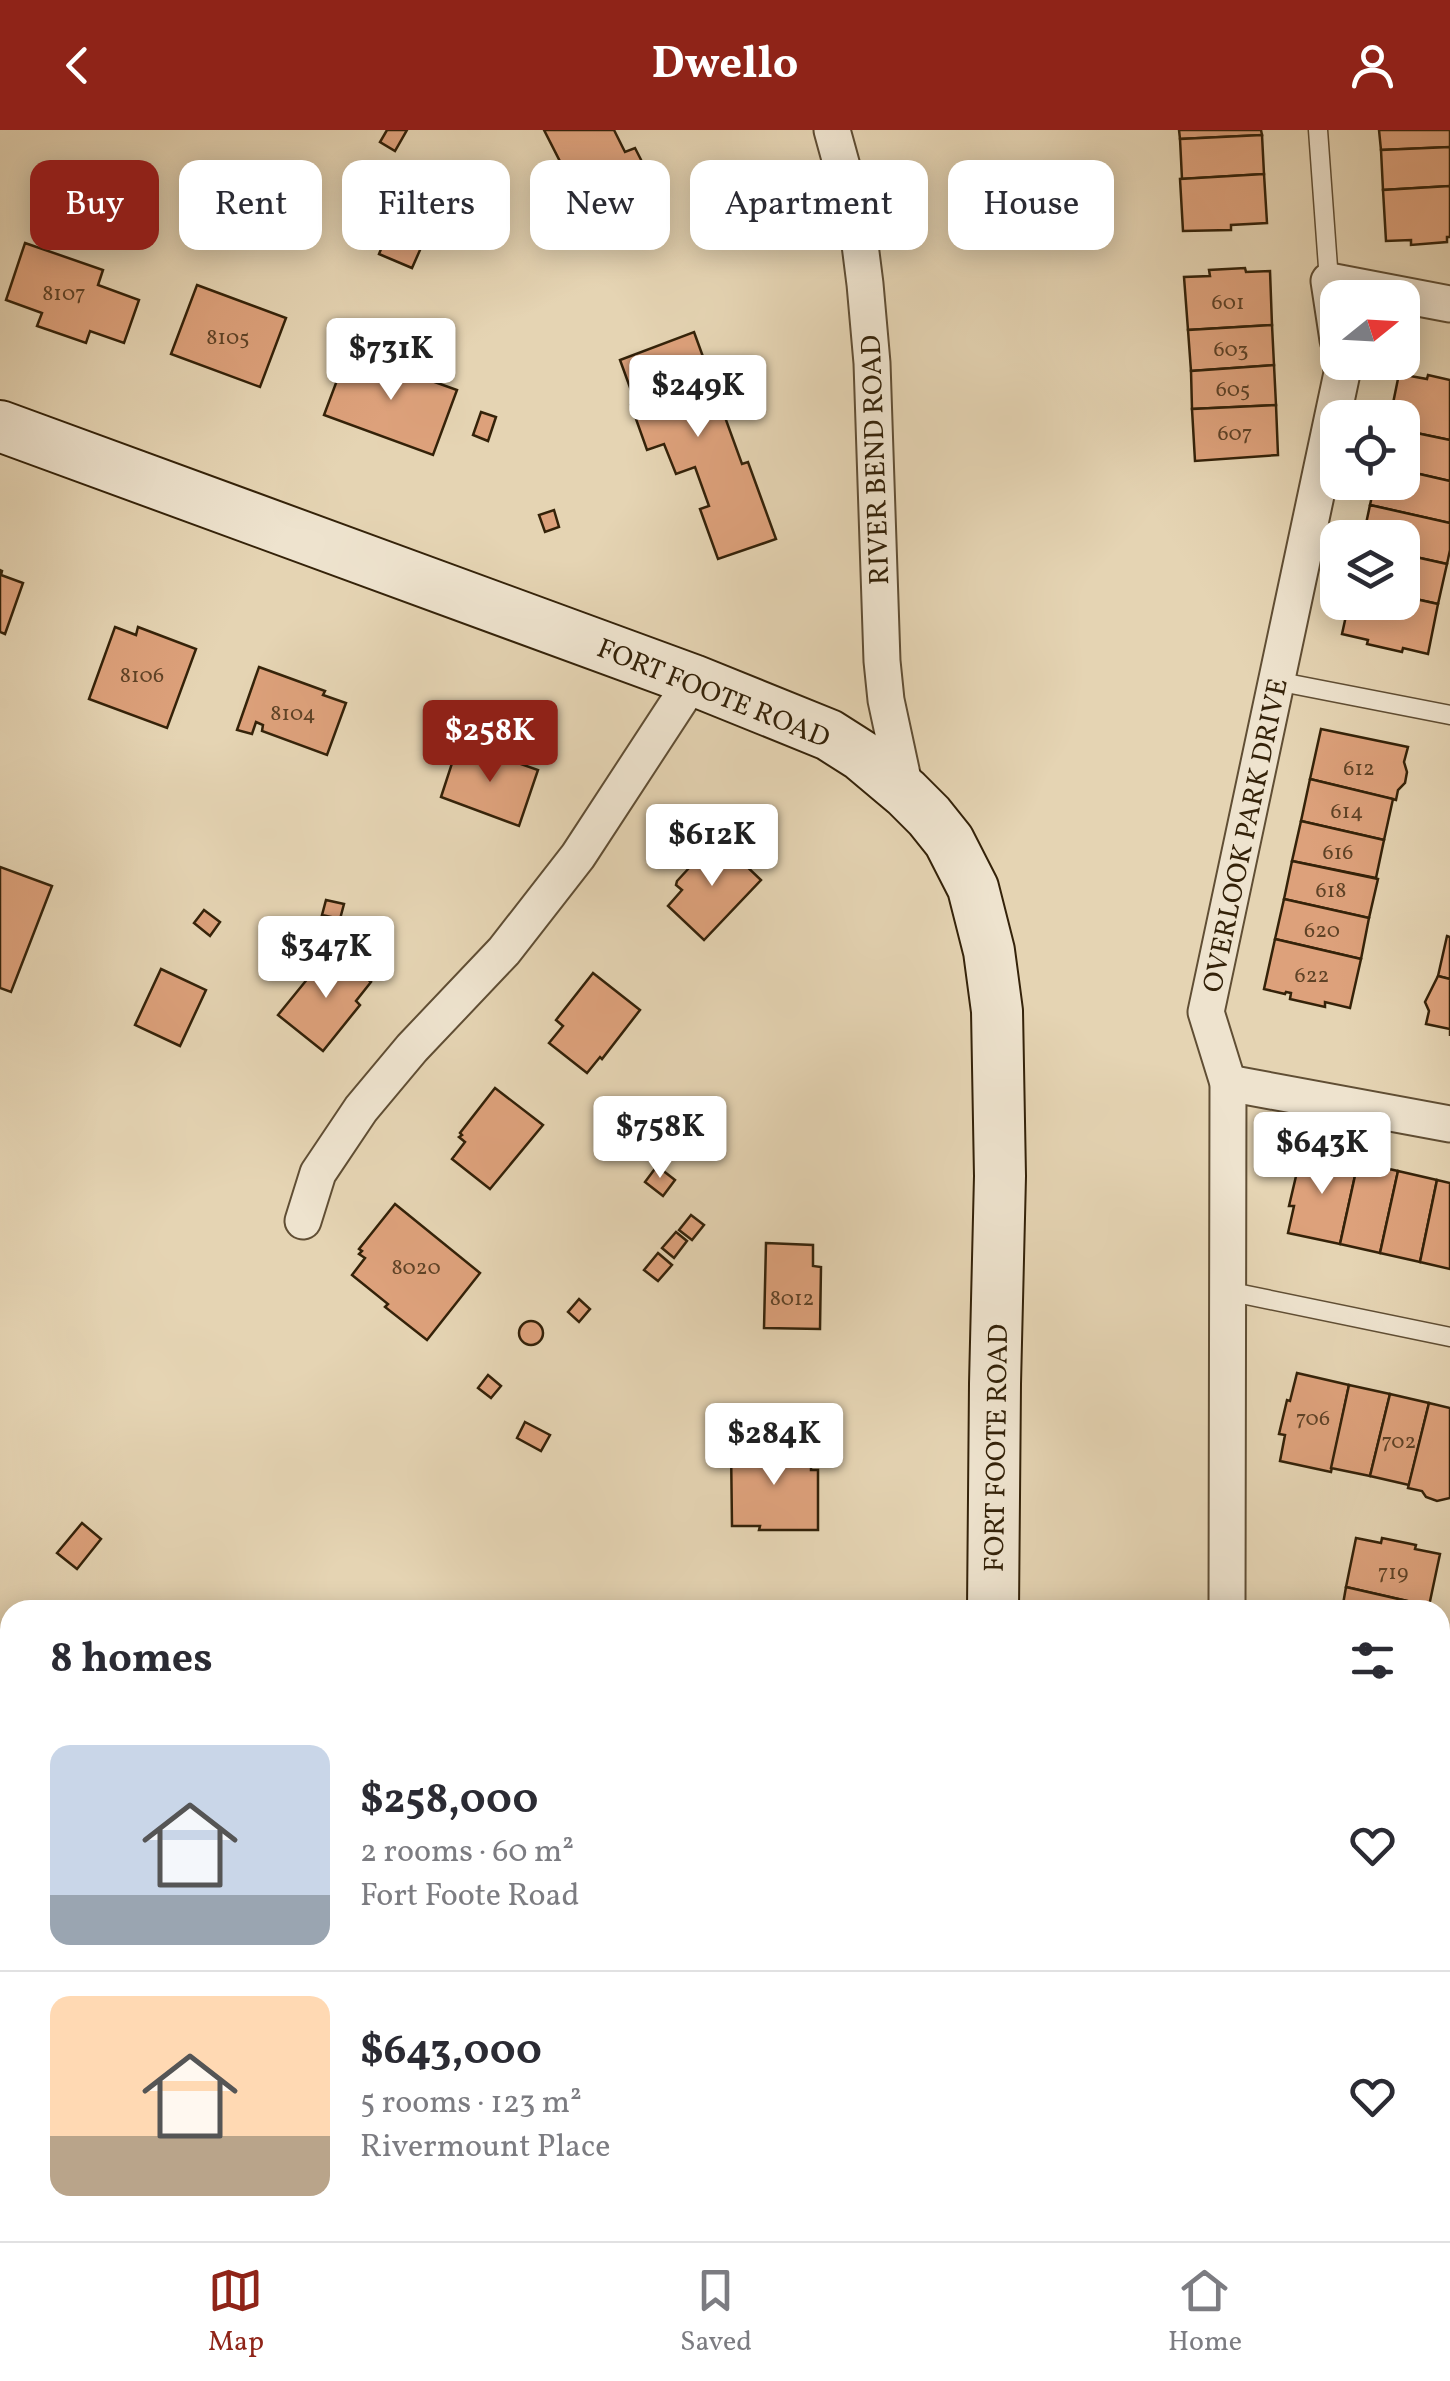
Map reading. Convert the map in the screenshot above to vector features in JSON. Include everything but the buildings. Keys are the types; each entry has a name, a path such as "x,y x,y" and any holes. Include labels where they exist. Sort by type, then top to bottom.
{"street":[{"name":"RIVER BEND ROAD","path":"832,130 857,221 865,284 872,364 882,661 886,700 906,793"},
{"path":"1420,298 1450,304"},
{"name":"OVERLOOK PARK DRIVE","path":"1227,1600 1228,1084 1206,1012 1340,380"},
{"name":"FORT FOOTE ROAD","path":"0,426 693,680 828,735 862,756 930,816 949,841 973,888 989,951 997,1011 1000,1176 993,1600"},
{"path":"303,1221 318,1174 361,1108 504,951 578,856 693,680"},
{"path":"1228,1084 1450,1124"}],"lane":[{"path":"1318,130 1329,280"},
{"path":"1276,681 1450,715"},
{"path":"1227,1291 1450,1337"}]}
